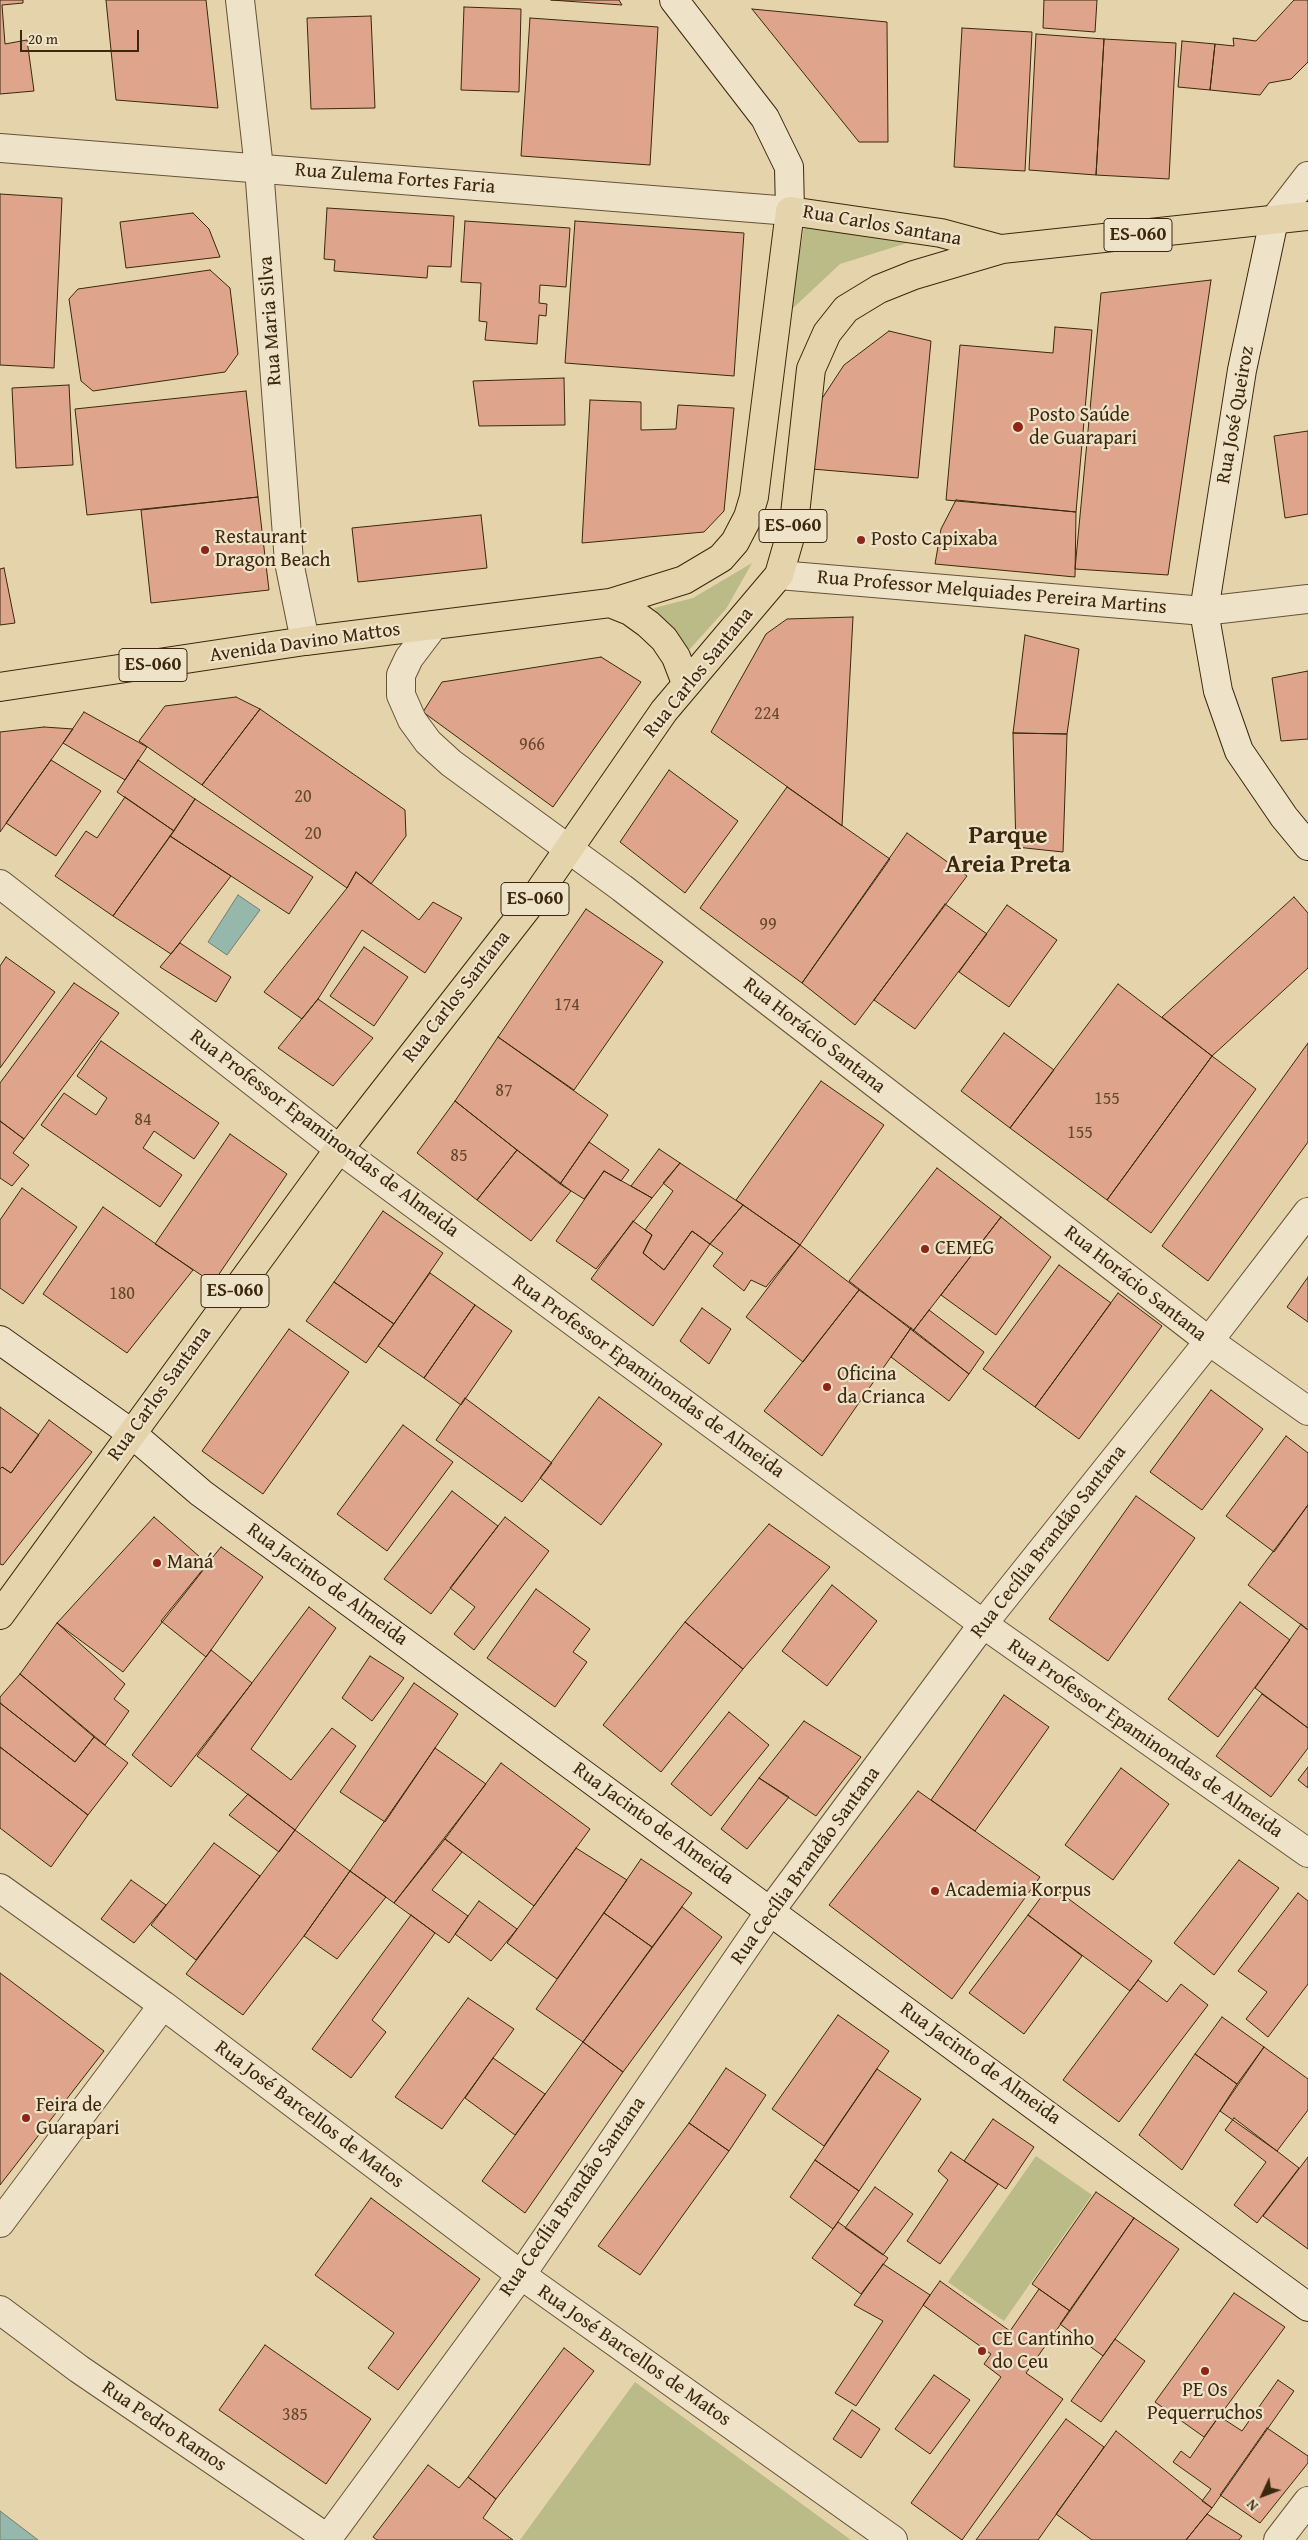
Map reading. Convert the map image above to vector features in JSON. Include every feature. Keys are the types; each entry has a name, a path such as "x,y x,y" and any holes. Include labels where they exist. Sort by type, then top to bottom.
{"main road":[{"name":"Rua Carlos Santana","path":"610,603 684,580 706,569 721,558 735,542 748,517 754,497 790,211 941,234 1002,250"},
{"name":"ES-060","path":"1274,220 1308,216"},
{"name":"Rua Carlos Santana","path":"0,1614 339,1149 534,900 664,711 780,574 794,522 811,369 827,333 846,309 879,289 943,265 1002,250 1274,220"},
{"name":"Avenida Davino Mattos","path":"0,687 305,641 610,603"},
{"path":"610,603 630,611 648,624 664,640 676,658 686,683"}],"street":[{"name":"Rua Maria Silva","path":"240,0 259,168 289,562 305,641"},
{"path":"674,0 765,118 789,167 790,211"},
{"name":"Rua Zulema Fortes Faria","path":"0,148 790,211"},
{"path":"1274,220 1308,176"},
{"name":"Rua José Queiroz","path":"1274,220 1242,370 1204,611 1218,691 1239,751 1284,817 1308,846"},
{"name":"Rua Professor Melquiades Pereira Martins","path":"780,574 1204,611 1308,599"},
{"name":"Rua Horácio Santana","path":"434,625 418,643 401,675 401,695 412,720 428,742 451,763 569,849 1209,1341 1308,1412"},
{"name":"Rua Professor Epaminondas de Almeida","path":"0,884 339,1149 983,1624 1308,1853"},
{"name":"Rua Cecília Brandão Santana","path":"329,2539 520,2275 771,1910 983,1624 1209,1341 1308,1212"},
{"name":"Rua Jacinto de Almeida","path":"0,1340 131,1433 201,1493 1308,2306"},
{"name":"Rua José Barcellos de Matos","path":"0,1888 163,2005 520,2275 893,2540"},
{"path":"0,2223 163,2005"},
{"name":"Rua Pedro Ramos","path":"0,2310 79,2369 329,2539"},
{"path":"1278,2540 1308,2501"}],"green space":[{"path":"804,227 923,238 840,264 790,311"},
{"path":"752,563 726,609 689,650 654,608 693,598"},
{"path":"1036,2156 1092,2195 1004,2321 948,2282"},
{"path":"635,2382 851,2540 520,2540"}],"water":[{"path":"238,895 260,910 227,955 208,942"},
{"path":"0,2511 38,2540 0,2540"}],"building":[{"path":"0,0 23,0 23,3 2,5 5,44 27,40 34,91 0,94"},
{"path":"106,0 206,0 218,108 116,100"},
{"path":"551,0 619,0 622,5"},
{"path":"1044,0 1097,0 1095,32 1043,28"},
{"path":"1294,0 1308,0 1308,62 1291,79 1269,83 1260,95 1210,90 1215,44 1234,46 1233,38 1256,41"},
{"path":"464,7 521,9 519,92 461,90"},
{"path":"752,9 887,22 888,142 859,142"},
{"path":"371,16 375,108 311,109 307,18"},
{"path":"530,18 658,27 650,165 521,156"},
{"path":"962,28 1032,32 1025,171 954,167"},
{"path":"1036,34 1104,39 1096,175 1029,170"},
{"path":"1104,39 1176,43 1169,179 1096,175"},
{"path":"1182,41 1215,44 1210,90 1178,87"},
{"path":"0,194 62,198 54,368 0,365"},
{"path":"327,208 454,216 451,267 428,266 427,278 334,271 335,260 324,259"},
{"path":"193,213 209,229 220,257 126,268 120,222"},
{"path":"465,221 570,228 566,287 540,285 539,303 547,304 546,316 539,315 537,344 485,340 487,322 479,321 481,283 461,282"},
{"path":"575,221 744,233 734,376 565,363"},
{"path":"210,270 230,288 238,354 225,372 93,391 81,381 69,299 78,289"},
{"path":"1211,280 1168,575 1075,569 1101,293"},
{"name":"Posto Saúde de Guarapari","path":"1055,327 1092,330 1076,512 946,500 960,345 1053,353"},
{"path":"889,331 931,341 918,478 812,469 821,400 844,365"},
{"path":"564,378 565,425 479,426 473,381"},
{"path":"69,385 73,465 16,468 12,388"},
{"path":"246,391 258,497 87,515 75,409"},
{"path":"590,400 641,402 641,430 676,429 678,405 734,408 724,511 704,532 582,543"},
{"path":"1308,431 1308,514 1285,518 1274,436"},
{"name":"Restaurant Dragon Beach","path":"258,497 269,590 151,603 141,510"},
{"path":"956,500 1076,512 1075,577 935,564 941,529"},
{"path":"481,515 487,568 358,582 352,528"},
{"path":"4,568 15,623 0,625 0,569"},
{"path":"853,617 842,826 711,732 766,634 787,619"},
{"path":"1025,635 1079,649 1067,734 1013,733"},
{"path":"601,657 641,682 553,807 423,712 442,682"},
{"path":"1308,671 1308,739 1281,741 1272,678"},
{"path":"236,697 260,709 202,785 139,741 165,706"},
{"path":"260,709 405,810 406,836 371,884 356,872 347,888 202,785"},
{"path":"84,712 147,747 125,780 63,743"},
{"path":"44,727 73,729 0,832 0,732"},
{"path":"1013,733 1067,734 1063,852 1016,847"},
{"path":"51,760 101,791 56,856 6,823"},
{"path":"138,760 195,799 174,831 117,792"},
{"path":"669,770 738,821 685,893 620,842"},
{"path":"787,787 890,859 802,983 700,908"},
{"path":"125,797 174,831 113,916 55,876 86,831 97,838"},
{"path":"195,799 313,877 289,914 170,836"},
{"path":"907,833 967,876 855,1025 802,983"},
{"path":"170,836 231,876 171,954 113,916"},
{"path":"356,872 419,920 433,902 462,918 425,973 362,930 318,999 302,1019 264,992 347,888"},
{"path":"1294,897 1308,913 1308,968 1212,1056 1162,1017"},
{"path":"945,904 987,934 915,1029 874,1000"},
{"path":"1007,905 1057,940 1009,1007 959,972"},
{"path":"586,909 663,962 574,1090 498,1037"},
{"path":"180,943 231,977 216,1002 160,967"},
{"path":"364,947 408,977 374,1026 330,996"},
{"path":"6,957 55,992 0,1068 0,966"},
{"path":"74,983 119,1013 24,1139 0,1121 0,1083"},
{"path":"1118,984 1212,1056 1107,1200 1010,1128"},
{"path":"318,999 373,1038 333,1086 278,1048"},
{"path":"1004,1033 1054,1070 1010,1128 961,1091"},
{"path":"498,1037 608,1115 560,1184 455,1101"},
{"path":"101,1041 219,1123 194,1159 154,1131 143,1148 182,1175 160,1207 41,1125 64,1093 96,1115 107,1098 77,1076"},
{"path":"1308,1043 1308,1142 1208,1281 1162,1246"},
{"path":"1212,1056 1256,1089 1151,1233 1107,1200"},
{"path":"821,1081 884,1125 800,1245 736,1200"},
{"path":"455,1101 517,1150 477,1200 417,1153"},
{"path":"0,1121 24,1139 13,1153 29,1165 12,1186 0,1178"},
{"path":"230,1134 287,1174 213,1283 155,1244"},
{"path":"589,1142 629,1170 621,1181 604,1171 584,1199 560,1184"},
{"path":"659,1149 680,1163 652,1198 631,1186"},
{"path":"517,1150 571,1191 531,1241 477,1200"},
{"path":"680,1163 743,1205 710,1244 692,1231 664,1270 643,1253 652,1235 645,1230 673,1191 663,1183"},
{"name":"CEMEG","path":"937,1168 1001,1217 913,1331 849,1281"},
{"path":"604,1171 652,1198 596,1269 556,1241"},
{"path":"22,1188 77,1227 23,1304 0,1288 0,1220"},
{"path":"743,1205 800,1245 766,1287 751,1280 744,1291 713,1266 723,1253 710,1244"},
{"path":"103,1207 193,1270 127,1353 43,1294"},
{"path":"383,1211 443,1253 394,1324 334,1282"},
{"path":"1001,1217 1051,1257 996,1335 941,1295"},
{"path":"633,1221 652,1235 643,1253 664,1270 692,1231 710,1244 653,1326 591,1279"},
{"path":"800,1245 859,1290 803,1362 746,1317"},
{"path":"1059,1265 1111,1303 1035,1407 983,1369"},
{"path":"430,1273 475,1305 424,1378 378,1346"},
{"path":"1308,1277 1308,1322 1287,1307"},
{"path":"334,1282 394,1324 366,1363 306,1321"},
{"name":"Oficina da Crianca","path":"859,1290 911,1328 822,1456 764,1411"},
{"path":"1118,1293 1162,1326 1079,1439 1035,1407"},
{"path":"475,1305 512,1331 461,1405 424,1378"},
{"path":"702,1308 731,1329 709,1364 680,1341"},
{"path":"929,1310 984,1352 969,1374 913,1331"},
{"path":"911,1328 969,1374 949,1401 891,1357"},
{"path":"289,1329 349,1372 263,1494 202,1451"},
{"path":"1211,1390 1263,1429 1202,1510 1150,1472"},
{"path":"599,1397 662,1444 601,1525 540,1478"},
{"path":"465,1398 552,1463 522,1502 436,1440"},
{"path":"0,1407 39,1435 11,1473 2,1467 0,1469"},
{"path":"49,1420 92,1452 3,1565 0,1564 0,1469 2,1467 11,1473"},
{"path":"403,1425 453,1462 387,1551 337,1514"},
{"path":"1286,1436 1308,1453 1308,1505 1274,1552 1226,1516"},
{"path":"452,1491 498,1526 431,1614 384,1579"},
{"path":"1136,1496 1195,1538 1108,1661 1049,1619"},
{"path":"1308,1505 1308,1630 1248,1585"},
{"path":"154,1517 208,1564 123,1672 57,1623"},
{"path":"505,1517 549,1551 474,1650 454,1634 475,1607 450,1588"},
{"path":"769,1524 830,1567 743,1669 685,1622"},
{"path":"221,1547 263,1577 206,1657 161,1621"},
{"path":"832,1585 877,1621 827,1686 782,1651"},
{"path":"536,1589 590,1629 573,1652 587,1662 555,1707 487,1658"},
{"path":"1240,1602 1290,1640 1218,1737 1168,1699"},
{"path":"309,1607 336,1628 251,1749 291,1780 332,1728 356,1746 295,1830 197,1756"},
{"path":"685,1622 743,1669 661,1772 603,1725"},
{"path":"57,1623 125,1684 114,1699 129,1711 105,1745 20,1674"},
{"path":"1301,1624 1308,1630 1308,1728 1255,1688"},
{"path":"211,1650 252,1683 171,1787 132,1755"},
{"path":"370,1656 404,1678 372,1721 342,1698"},
{"path":"20,1674 94,1737 75,1762 0,1703 0,1697"},
{"path":"414,1683 458,1714 385,1822 340,1792"},
{"path":"1262,1694 1308,1728 1308,1748 1271,1797 1216,1756"},
{"path":"1004,1695 1049,1727 975,1831 931,1800"},
{"path":"0,1703 75,1762 94,1737 128,1763 88,1815 0,1747"},
{"path":"729,1712 769,1745 711,1816 671,1784"},
{"path":"804,1721 861,1757 816,1816 759,1778"},
{"path":"0,1747 88,1815 51,1867 0,1828"},
{"path":"435,1748 486,1784 394,1903 350,1871"},
{"path":"501,1763 590,1829 534,1906 445,1839"},
{"path":"1308,1767 1308,1788 1298,1780"},
{"path":"1121,1768 1169,1804 1113,1880 1065,1845"},
{"path":"759,1778 789,1797 747,1849 721,1829"},
{"name":"Academia Korpus","path":"918,1791 1040,1877 952,1999 829,1905"},
{"path":"248,1794 295,1830 279,1852 229,1815"},
{"path":"295,1830 350,1871 304,1936 243,2015 186,1974"},
{"path":"445,1839 462,1852 432,1890 468,1916 449,1943 394,1903"},
{"path":"214,1843 260,1876 196,1960 151,1925"},
{"path":"576,1848 627,1880 557,1979 507,1943"},
{"path":"641,1859 692,1893 652,1947 604,1913"},
{"path":"1239,1860 1279,1888 1214,1975 1174,1943"},
{"path":"350,1871 386,1897 337,1959 304,1936"},
{"path":"131,1880 166,1905 134,1943 101,1919"},
{"path":"1050,1885 1152,1961 1130,1991 1028,1915"},
{"path":"1298,1893 1308,1901 1308,1984 1268,2037 1246,2019 1267,1992 1238,1971"},
{"path":"479,1901 517,1929 491,1961 455,1934"},
{"path":"682,1907 722,1937 623,2072 583,2042"},
{"path":"604,1913 652,1947 583,2042 536,2009"},
{"path":"411,1915 435,1933 372,2020 386,2032 351,2078 312,2049"},
{"path":"1028,1915 1082,1956 1024,2034 969,1993"},
{"name":"Feira de Guarapari","path":"0,1973 104,2051 0,2185"},
{"path":"1138,1980 1167,2002 1181,1984 1208,2005 1119,2122 1063,2080"},
{"path":"468,1998 514,2029 442,2129 395,2097"},
{"path":"838,2015 889,2051 824,2146 772,2109"},
{"path":"1222,2017 1264,2047 1237,2084 1195,2054"},
{"path":"583,2042 623,2072 525,2213 482,2181"},
{"path":"1264,2047 1308,2079 1308,2110 1277,2151 1220,2111"},
{"path":"1195,2054 1237,2084 1182,2170 1139,2135"},
{"path":"493,2058 545,2094 515,2135 465,2098"},
{"path":"726,2068 766,2095 729,2151 689,2123"},
{"path":"877,2069 921,2099 859,2191 815,2160"},
{"path":"1234,2118 1299,2168 1257,2223 1234,2205 1266,2162 1225,2130"},
{"path":"993,2119 1034,2147 1006,2189 964,2161"},
{"path":"689,2123 729,2151 640,2275 598,2246"},
{"path":"951,2152 998,2184 940,2264 907,2241 948,2180 938,2171"},
{"path":"1308,2157 1308,2249 1263,2216"},
{"path":"815,2160 859,2191 833,2229 790,2197"},
{"path":"875,2187 913,2214 883,2255 845,2228"},
{"path":"1096,2192 1134,2218 1070,2311 1032,2284"},
{"path":"371,2198 480,2279 398,2390 368,2368 394,2333 315,2275"},
{"path":"1134,2218 1179,2249 1103,2356 1060,2324"},
{"path":"838,2222 888,2258 861,2294 812,2258"},
{"path":"883,2264 930,2295 856,2406 835,2393 883,2321 854,2305"},
{"path":"940,2281 1010,2331 1039,2289 1070,2311 1026,2373 1063,2399 962,2540 911,2503 1001,2377 984,2364 991,2354 923,2305"},
{"name":"PE Os Pequerruchos","path":"1234,2293 1285,2327 1204,2437 1155,2402"},
{"path":"1115,2339 1145,2361 1101,2422 1071,2401"},
{"path":"265,2345 371,2419 326,2484 219,2410"},
{"path":"564,2348 594,2371 496,2499 468,2477"},
{"path":"934,2375 970,2400 930,2454 895,2429"},
{"path":"1278,2380 1294,2391 1212,2508 1202,2501 1211,2489 1173,2462 1181,2451 1190,2458 1219,2416 1242,2431"},
{"path":"852,2410 880,2429 861,2458 833,2439"},
{"path":"1066,2419 1104,2447 1038,2540 976,2540"},
{"path":"1267,2428 1308,2456 1308,2463 1260,2523 1220,2495"},
{"path":"1116,2431 1212,2508 1186,2540 1092,2540 1056,2514"},
{"path":"428,2465 459,2488 468,2477 496,2499 483,2518 513,2540 377,2540 373,2537"},
{"path":"1207,2514 1242,2536 1239,2540 1186,2540"}],"place":[{"name":"Posto Saúde de Guarapari","path":"1018,427"},
{"name":"Posto Capixaba","path":"861,540"},
{"name":"Restaurant Dragon Beach","path":"205,550"},
{"name":"CEMEG","path":"925,1249"},
{"name":"Oficina da Crianca","path":"827,1387"},
{"name":"Maná","path":"157,1563"},
{"name":"Academia Korpus","path":"935,1891"},
{"name":"Feira de Guarapari","path":"26,2118"},
{"name":"CE Cantinho do Ceu","path":"982,2351"},
{"name":"PE Os Pequerruchos","path":"1205,2371"}],"district":[{"name":"Parque Areia Preta","path":"1008,852"}]}
